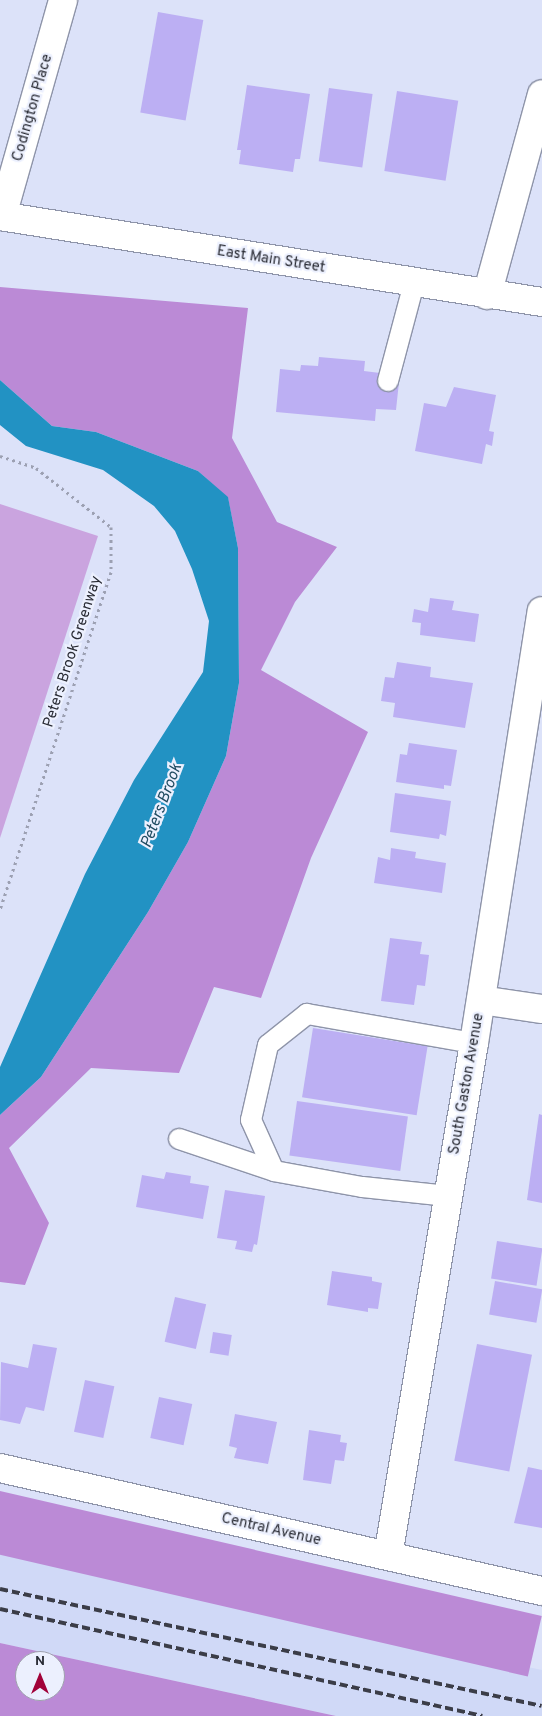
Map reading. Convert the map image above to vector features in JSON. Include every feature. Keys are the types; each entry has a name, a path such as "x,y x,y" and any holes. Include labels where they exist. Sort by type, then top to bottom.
{"street":[{"name":"Codington Place","path":"1,216 63,0"},
{"path":"487,295 542,94"},
{"name":"East Main Street","path":"1,216 487,295 542,302"},
{"name":"South Gaston Avenue","path":"388,1556 481,1000 542,610"},
{"path":"481,1000 542,1008"},
{"name":"Central Avenue","path":"0,1468 542,1591"}],"lane":[{"path":"388,381 414,283"},
{"path":"274,1171 252,1120 268,1045 307,1014 474,1042"},
{"path":"179,1139 274,1171 362,1187 448,1196"}],"path":[{"name":"Peters Brook Greenway","path":"0,456 36,468 112,527 112,572 0,909"}],"shaded area":[{"path":"0,287 248,308 232,438 277,522 337,547 295,602 261,670 368,732 311,858 261,998 214,987 179,1073 91,1068 9,1148 49,1223 25,1285 0,1282 0,1115 41,1077 148,912 188,842 226,756 239,683 238,548 228,498 198,471 96,432 52,426 0,380"},
{"path":"0,504 98,536 0,838"},
{"path":"0,1491 542,1616 528,1676 0,1555"},
{"path":"0,1553 542,1670 542,1716 336,1716 65,1657 65,1651 37,1651 0,1643"},
{"path":"0,1643 37,1651 15,1651 15,1701 65,1701 65,1657 336,1716 0,1716"}],"water":[{"name":"Peters Brook","path":"0,380 52,426 96,432 198,471 228,497 238,548 239,683 226,756 188,842 148,912 41,1077 0,1115 0,1067 85,874 134,780 203,672 209,621 192,569 175,531 154,506 103,470 26,446 0,425"}],"building":[{"path":"158,12 203,20 186,120 140,112"},
{"path":"247,85 310,94 300,159 295,159 293,172 239,164 241,150 237,150"},
{"path":"329,88 373,94 362,167 319,161"},
{"path":"397,91 458,101 446,181 384,171"},
{"path":"319,357 365,361 364,371 380,373 380,380 399,382 396,410 376,409 375,421 276,412 280,369 300,371 301,365 318,366"},
{"path":"454,387 496,395 489,431 494,432 492,446 486,444 482,464 415,451 424,403 446,407"},
{"path":"430,598 454,601 452,610 479,614 475,642 420,635 421,623 412,622 414,609 428,612"},
{"path":"397,662 431,667 430,677 473,683 465,728 393,717 395,703 381,701 385,677 394,678"},
{"path":"409,743 457,750 451,786 444,785 444,789 396,782 400,754 407,755"},
{"path":"395,793 451,801 446,836 440,834 439,839 390,832"},
{"path":"391,848 416,852 415,858 446,863 442,893 374,883 378,857 390,860"},
{"path":"390,938 422,942 420,954 429,955 425,986 417,985 414,1005 381,1001"},
{"path":"313,1028 428,1046 417,1115 302,1097"},
{"path":"297,1101 408,1117 400,1171 289,1155"},
{"path":"539,1114 542,1115 542,1203 527,1200"},
{"path":"166,1172 191,1176 190,1183 209,1186 203,1219 136,1207 142,1175 164,1179"},
{"path":"225,1190 265,1196 257,1245 254,1244 252,1252 235,1249 237,1241 217,1238"},
{"path":"497,1241 542,1248 536,1286 491,1279"},
{"path":"332,1271 372,1277 372,1281 382,1283 378,1309 368,1308 368,1312 327,1305"},
{"path":"495,1281 542,1289 536,1323 489,1314"},
{"path":"175,1297 206,1304 196,1349 165,1342"},
{"path":"213,1332 232,1335 228,1356 210,1353"},
{"path":"33,1344 57,1348 44,1411 26,1407 20,1424 0,1420 1,1362 28,1368"},
{"path":"477,1344 532,1355 509,1471 454,1461"},
{"path":"85,1380 114,1386 103,1438 74,1432"},
{"path":"159,1397 192,1404 184,1445 150,1438"},
{"path":"235,1414 277,1422 268,1464 234,1458 237,1448 229,1446"},
{"path":"309,1430 341,1435 340,1442 347,1443 344,1461 335,1460 331,1484 303,1480"},
{"path":"528,1467 542,1470 542,1528 514,1523"}],"railway":[{"path":"0,1589 542,1706"},
{"path":"0,1609 482,1716"}]}
